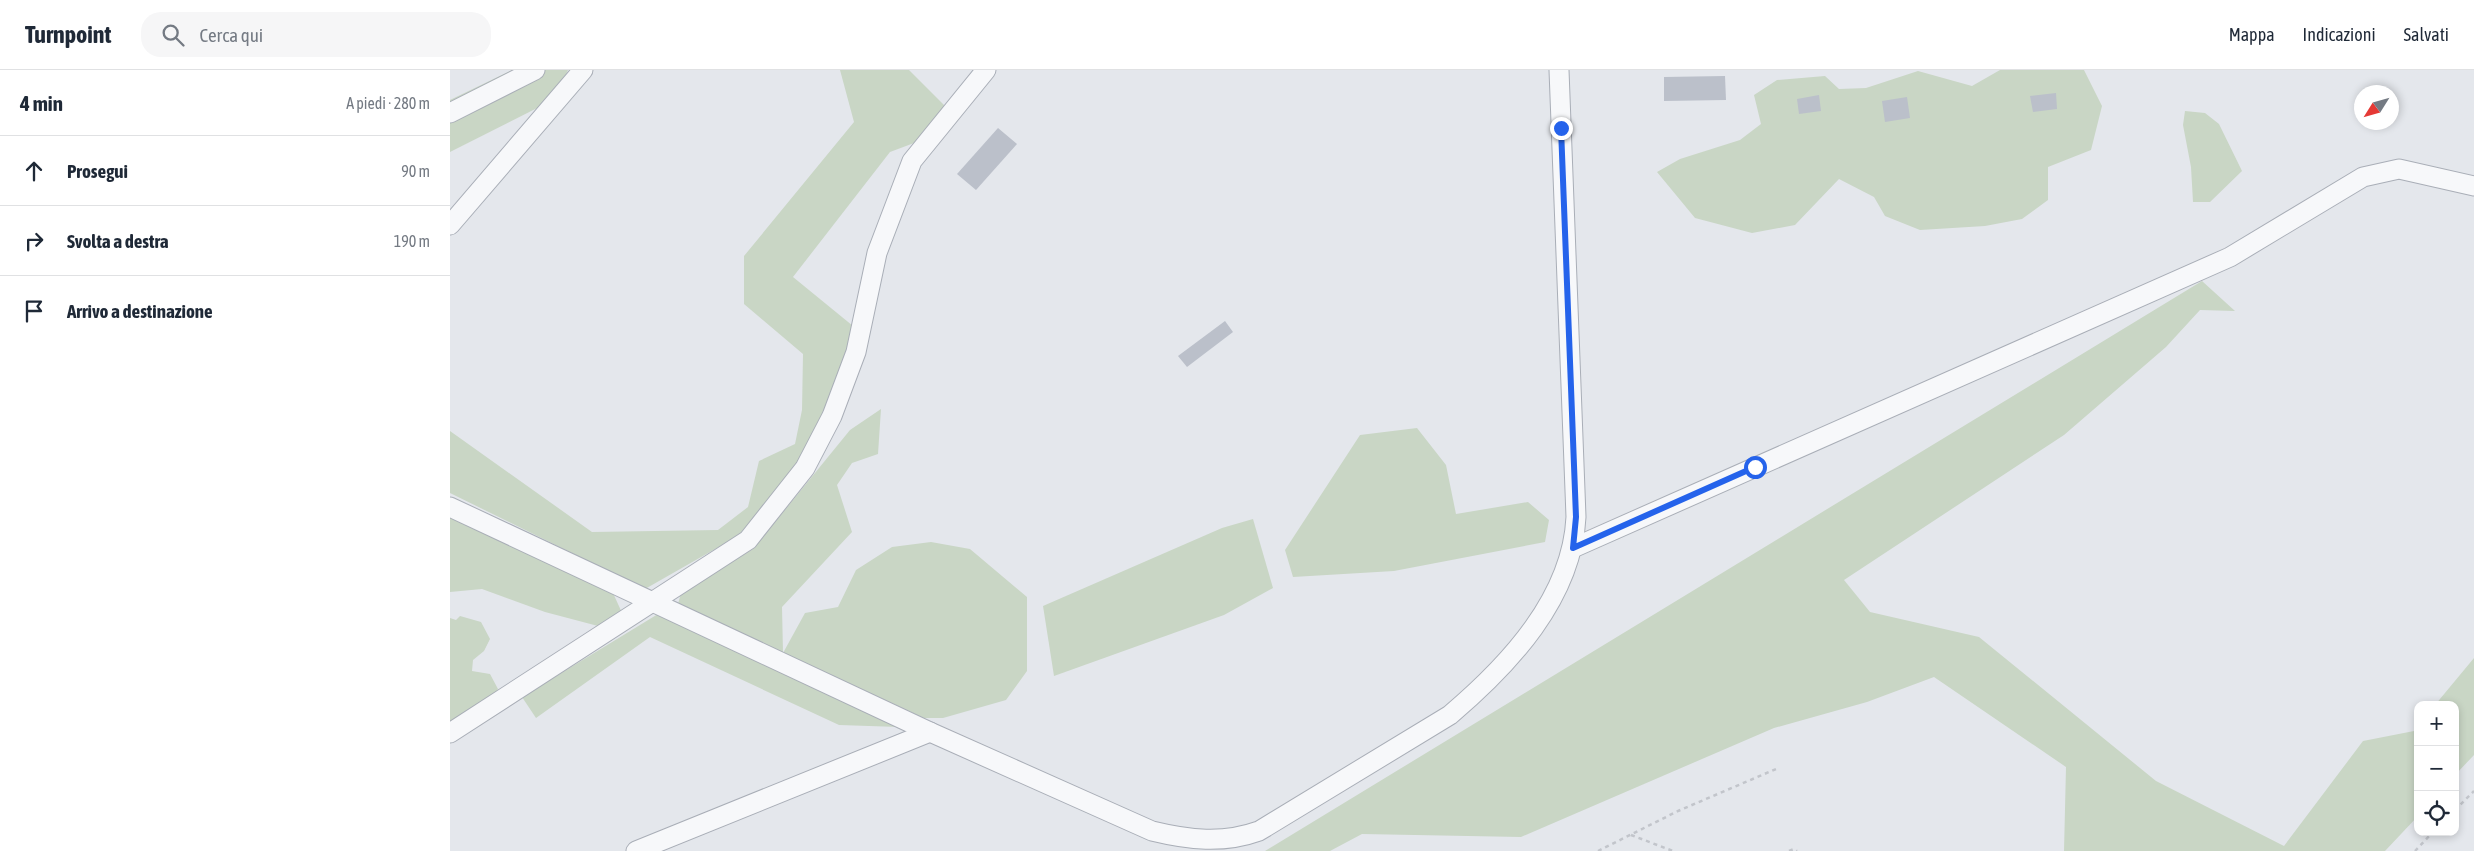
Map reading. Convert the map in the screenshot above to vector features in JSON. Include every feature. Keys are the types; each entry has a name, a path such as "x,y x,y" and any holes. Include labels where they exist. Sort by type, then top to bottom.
{"street":[{"path":"450,113 536,70"},
{"path":"450,225 583,70"},
{"path":"450,733 748,540 805,468 832,416 856,352 877,253 912,161 986,70"},
{"path":"450,507 930,732 1183,844 1200,840 1232,839 1259,831 1450,715 1484,684 1527,635 1549,605 1562,581 1573,548 1576,517 1559,70"},
{"path":"1573,548 2230,257 2363,177 2399,169 2474,186"},
{"path":"636,851 930,732"}],"path":[{"path":"1598,851 1678,811 1776,768"},
{"path":"2459,806 2474,791"},
{"path":"1631,835 1673,851"},
{"path":"2415,851 2429,836"},
{"path":"1789,851 1794,849 1797,851"}],"green space":[{"path":"512,70 568,70 555,99 450,152 450,100"},
{"path":"840,70 909,70 947,108 914,143 890,152 793,277 853,326 853,360 800,463 738,536 645,589 450,493 450,431 592,532 718,530 748,507 759,461 795,444 802,410 803,354 744,304 744,256 854,122"},
{"path":"2000,70 2084,70 2102,106 2091,150 2048,167 2048,200 2022,219 1985,226 1920,230 1885,216 1874,197 1839,179 1795,225 1752,233 1695,218 1657,172 1680,159 1740,140 1761,124 1754,95 1777,80 1825,76 1839,89 1866,88 1918,71 1972,86"},
{"path":"2185,111 2205,113 2219,124 2242,171 2210,202 2193,202 2191,167 2183,125"},
{"path":"2202,281 2235,311 2200,310 2166,347 2064,435 1844,580 1870,612 1979,637 2156,781 2284,846 2363,741 2414,731 2414,820 2385,851 2064,851 2066,767 1934,677 1867,702 1774,728 1521,837 1362,834 1330,851 1265,851"},
{"path":"881,409 878,454 852,463 837,485 852,532 782,607 783,653 678,604 681,593 753,549 850,430"},
{"path":"1417,428 1446,465 1456,514 1528,502 1549,520 1545,542 1394,571 1293,577 1285,550 1360,435"},
{"path":"450,517 613,593 623,615 598,626 545,612 482,589 450,592"},
{"path":"1253,519 1273,588 1224,615 1054,676 1043,606 1222,528"},
{"path":"931,542 970,549 1027,597 1027,671 1006,700 943,718 924,718 783,653 805,613 838,607 856,570 892,547"},
{"path":"658,614 899,727 839,725 650,637 536,718 522,697"},
{"path":"460,616 481,622 490,639 484,651 473,660 472,671 490,674 498,689 492,699 450,723 450,618 456,620"},
{"path":"2474,658 2474,755 2459,771 2459,701 2438,701"}],"building":[{"path":"1725,76 1726,100 1664,101 1664,77"},
{"path":"2056,93 2057,109 2033,112 2030,96"},
{"path":"1819,95 1821,111 1799,114 1797,99"},
{"path":"1907,97 1910,118 1885,122 1882,101"},
{"path":"998,128 1017,144 976,190 957,174"},
{"path":"1225,321 1233,332 1187,367 1178,356"}],"route":[{"path":"1561,128 1576,517 1576,533 1573,548 1755,467"}]}
